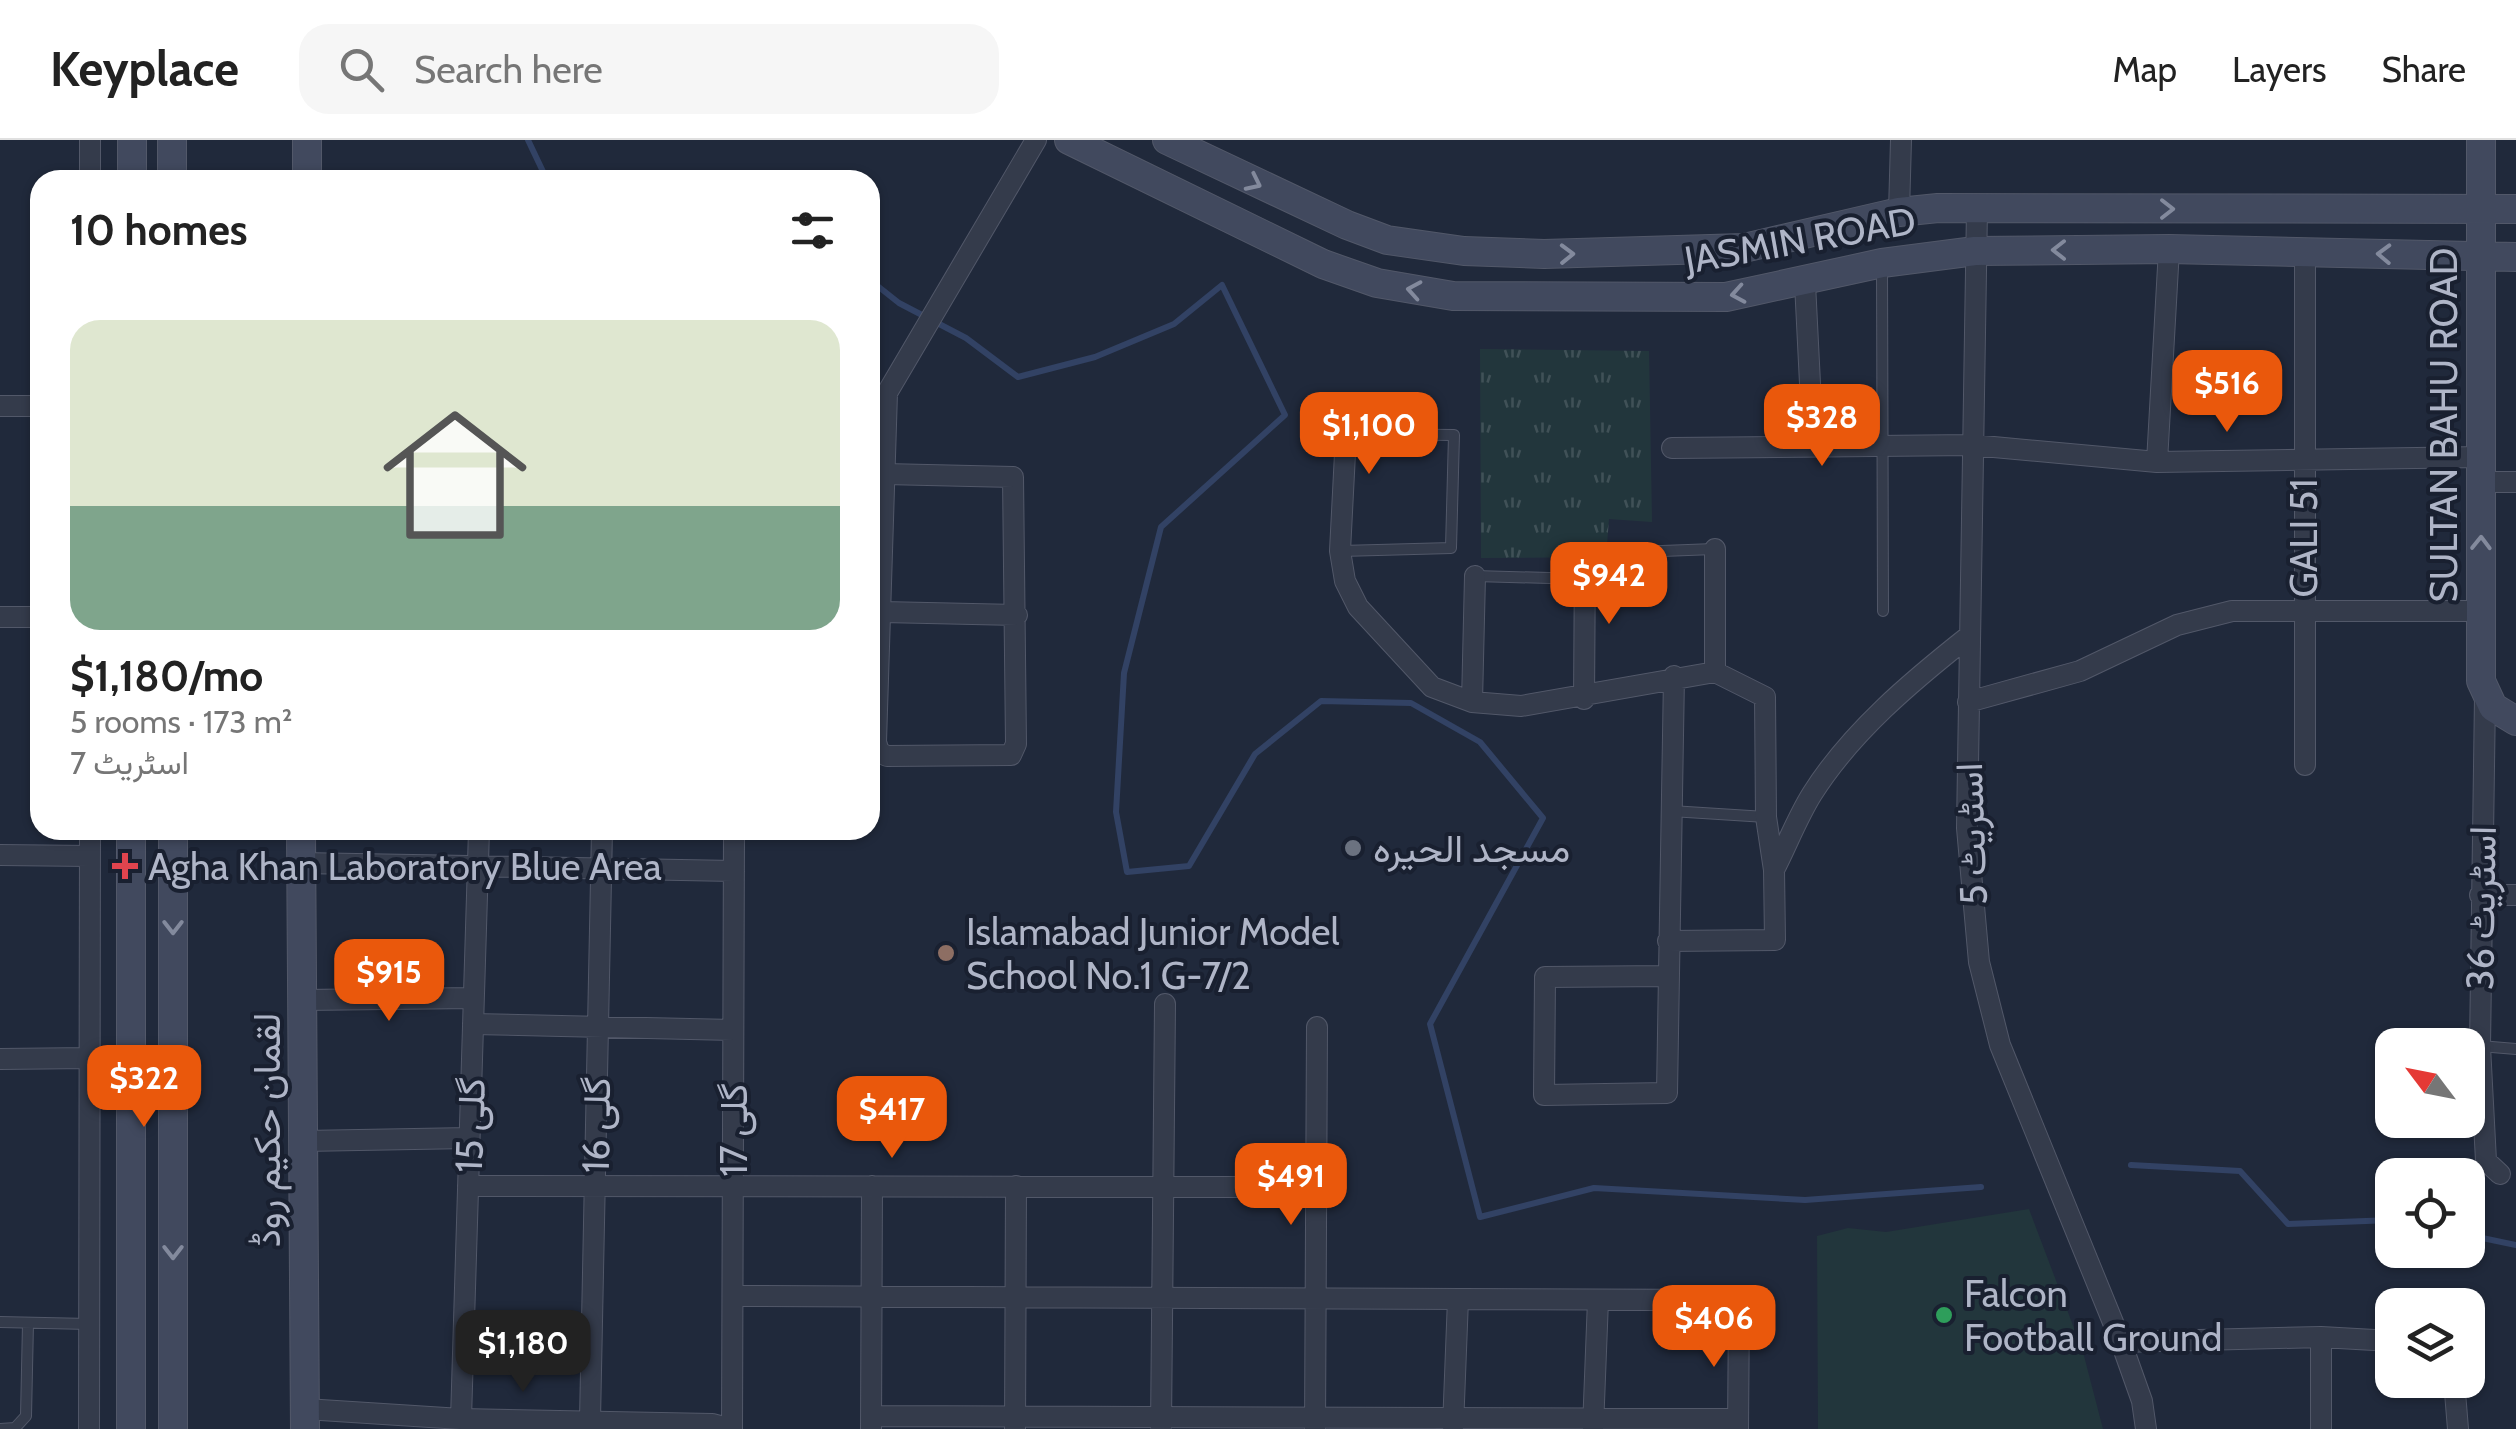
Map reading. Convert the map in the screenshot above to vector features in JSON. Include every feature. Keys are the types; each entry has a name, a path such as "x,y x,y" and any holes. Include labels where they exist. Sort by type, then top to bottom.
{"street":[{"path":"90,140 90,170"},
{"path":"132,140 132,170"},
{"path":"172,140 172,170"},
{"path":"307,140 307,170"},
{"path":"880,389 1036,140"},
{"name":"JASMIN ROAD","path":"1068,140 1323,264 1414,291 1486,297 1677,300 1805,283 1882,263 1976,250 2169,249 2516,257"},
{"name":"JASMIN ROAD","path":"1167,140 1387,240 1464,251 1544,254 1744,248 1899,212 2516,209"},
{"path":"1899,212 1900,140"},
{"name":"SULTAN BAHU ROAD","path":"2480,140 2480,611 2498,708"},
{"name":"اسٹریٹ 5","path":"1977,209 1967,828 1979,962 1989,1006 2076,1238 2122,1342 2142,1401 2146,1429"},
{"path":"2158,462 2169,249"},
{"name":"GALI 51","path":"2305,251 2305,764"},
{"path":"1805,283 1813,444"},
{"path":"0,406 30,406"},
{"path":"880,415 885,474 880,521"},
{"path":"1346,434 1340,551 1345,581 1369,620 1432,687 1472,702 1521,706 1584,699 1674,676 1715,672 1736,685 1756,689 1765,697 1766,816 1774,870 1775,940 1668,940"},
{"path":"1672,448 1972,445 2158,462 2303,459 2481,469 2516,482"},
{"path":"880,752 888,756 1011,755 1016,744 1013,477 885,474"},
{"path":"1715,549 1715,672"},
{"path":"1584,699 1585,554"},
{"path":"1472,702 1475,576"},
{"path":"880,587 880,638"},
{"path":"1968,702 2080,671 2177,624 2232,611 2480,611"},
{"path":"882,612 1016,615"},
{"path":"0,617 30,617"},
{"path":"1774,870 1811,796 1868,724 1970,636"},
{"path":"1667,976 1545,977 1544,1095 1667,1093 1674,676"},
{"name":"اسٹریٹ 36","path":"2480,1028 2480,895 2498,708"},
{"path":"89,1429 90,840"},
{"path":"131,840 131,1429"},
{"path":"172,840 173,1429"},
{"name":"لقمان حکیم روڈ","path":"301,840 305,1419"},
{"name":"گلی 15","path":"460,1419 478,840"},
{"name":"گلی 16","path":"590,1420 602,840"},
{"name":"گلی 17","path":"732,1429 734,840"},
{"path":"0,855 90,856"},
{"path":"302,862 734,872"},
{"path":"2480,895 2516,896"},
{"path":"303,1000 474,998"},
{"path":"1161,1423 1165,1004"},
{"path":"473,1024 734,1030"},
{"path":"1315,1423 1317,1027"},
{"path":"0,1059 90,1058"},
{"path":"304,1141 469,1138"},
{"name":"اسٹریٹ 36","path":"2485,1138 2486,1161 2506,1176"},
{"path":"468,1186 1316,1187"},
{"path":"733,1296 872,1296 1162,1298 1316,1298 1737,1302 1738,1424 871,1423 872,1296 872,1186"},
{"path":"1015,1423 1016,1186"},
{"path":"1453,1424 1458,1299"},
{"path":"1594,1424 1598,1300"},
{"path":"2320,1429 2321,1338"},
{"path":"2122,1342 2375,1340"},
{"path":"2455,1398 2458,1429"},
{"path":"305,1419 590,1420 712,1424 732,1429"}],"lane":[{"path":"1882,263 1883,611"},
{"path":"1340,551 1450,548 1454,435 1346,434"},
{"path":"1585,554 1715,549"},
{"path":"1475,576 1584,579"},
{"path":"1670,810 1766,816"},
{"path":"2485,1046 2516,1049"},
{"path":"0,1322 89,1324"},
{"path":"0,1429 15,1428 26,1416 28,1323"}],"green space":[{"path":"1480,349 1649,351 1652,522 1609,519 1606,557 1481,558"},
{"name":"Falcon Football Ground","path":"2029,1209 2083,1352 2103,1429 1818,1429 1817,1236 1848,1228 1886,1232"}],"waterway":[{"path":"528,140 542,170"},
{"path":"880,288 899,303 966,338 1018,377 1095,357 1174,324 1222,285 1285,415 1161,527 1124,673 1116,812 1127,872 1189,866 1255,754 1321,701 1411,703 1480,742 1543,818 1430,1024 1480,1217 1594,1188 1805,1200 1981,1187"},
{"path":"2131,1165 2240,1171 2288,1224 2375,1221"},
{"path":"2485,1239 2516,1245"}],"place":[{"name":"مسجد الحیرہ","path":"1353,848"},
{"name":"Agha Khan Laboratory Blue Area","path":"125,866"},
{"name":"Islamabad Junior Model School No.1 G-7/2","path":"946,953"},
{"name":"Falcon Football Ground","path":"1944,1315"}]}
